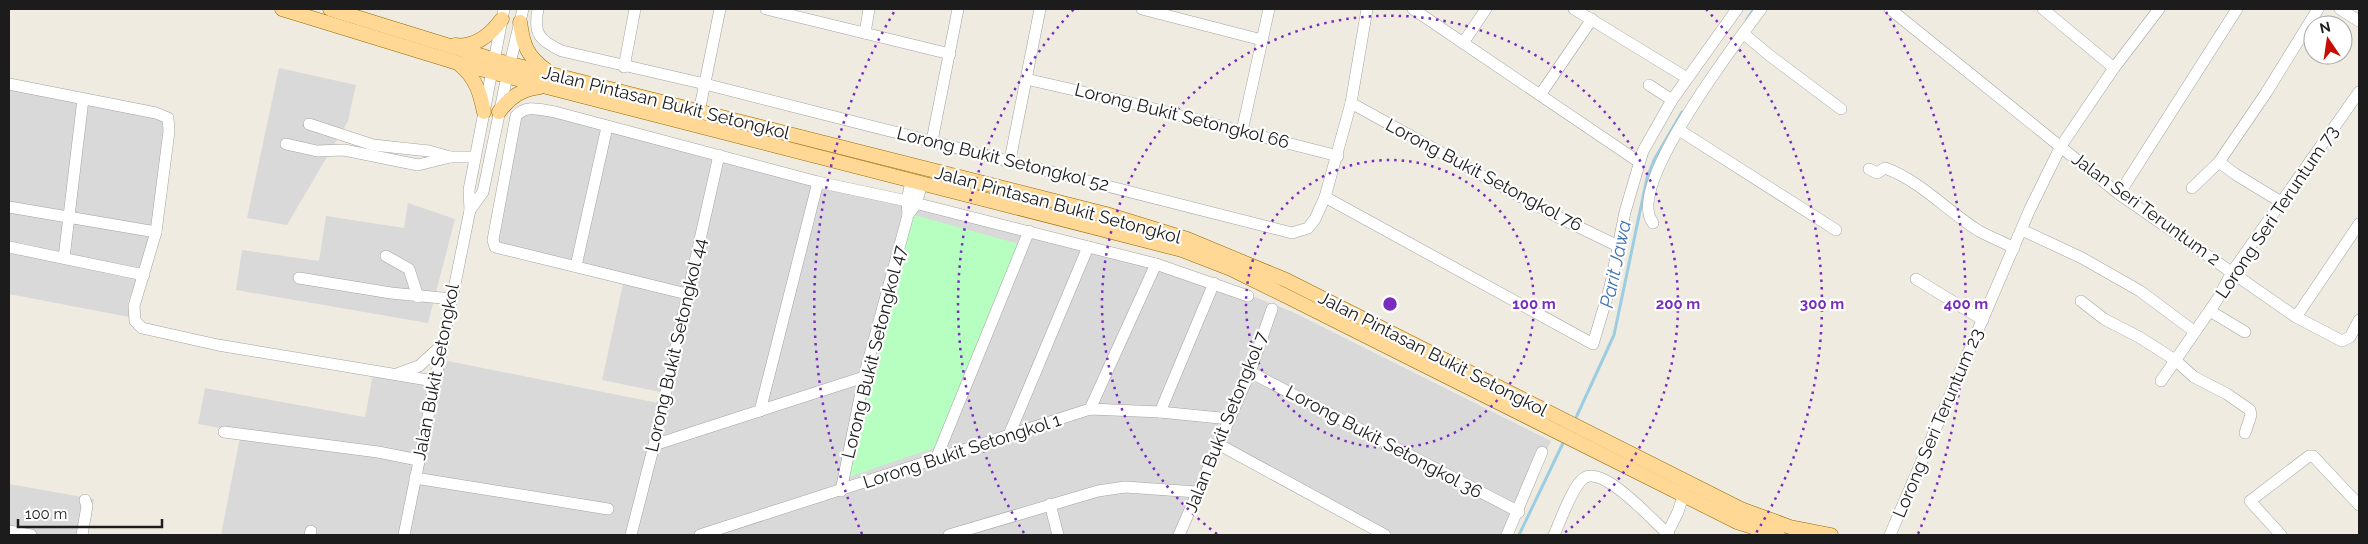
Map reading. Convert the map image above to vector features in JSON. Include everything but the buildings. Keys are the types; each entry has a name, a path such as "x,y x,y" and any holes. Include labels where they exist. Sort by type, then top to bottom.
{"main road":[{"name":"Jalan Pintasan Bukit Setongkol","path":"282,9 458,63 493,66"},
{"name":"Jalan Pintasan Bukit Setongkol","path":"330,9 442,43 543,86 1182,250 1222,266 1737,522 1778,535"},
{"path":"442,43 459,45 477,42 492,33 503,14"},
{"path":"522,16 523,43 533,60 549,73"},
{"path":"458,63 470,73 477,85 484,112"},
{"name":"Jalan Pintasan Bukit Setongkol","path":"508,70 549,73 700,108 1106,214 1186,239 1286,280 1741,509 1790,527 1831,535"},
{"path":"499,112 506,103 523,91 543,86"}],"street":[{"name":"Lorong Bukit Setongkol 52","path":"538,9 535,20 538,35 545,44 575,54 704,88 1010,160 1292,233 1308,228 1316,220 1325,196"},
{"path":"624,67 635,9"},
{"path":"700,108 720,9"},
{"path":"766,9 950,54"},
{"path":"865,33 869,9"},
{"path":"932,141 958,9"},
{"path":"1010,160 1040,9"},
{"path":"1142,9 1176,12 1262,40"},
{"path":"1242,130 1269,9"},
{"path":"1367,9 1351,103 1338,156 1325,196 1593,344 1610,287 1625,212 1643,151 1686,78 1736,9"},
{"path":"1413,9 1639,162"},
{"path":"1463,43 1486,9"},
{"path":"1574,9 1686,78"},
{"path":"1653,223 1648,217 1651,191 1667,150 1696,101 1761,9"},
{"name":"Jalan Seri Teruntum 2","path":"1890,9 2119,194 2296,317 2342,341 2350,337 2359,320"},
{"path":"2043,9 2114,68"},
{"name":"Lorong Seri Teruntum 23","path":"1890,535 2014,248 2061,146 2114,68 2159,9"},
{"path":"2119,194 2237,9"},
{"path":"2192,188 2220,162 2266,93 2318,9"},
{"path":"2340,9 2359,21"},
{"name":"Jalan Bukit Setongkol","path":"404,535 470,210 469,190 503,14"},
{"name":"Jalan Bukit Setongkol","path":"470,210 483,192 508,70 522,16"},
{"path":"1540,95 1592,19"},
{"path":"1744,34 1769,56 1841,109"},
{"name":"Lorong Bukit Setongkol 66","path":"1026,79 1242,130 1338,156"},
{"path":"9,84 156,113 168,118 169,131 156,232 134,306 135,321 142,328 218,345 434,381"},
{"path":"1649,85 1672,100"},
{"name":"Lorong Seri Teruntum 73","path":"2161,381 2210,311 2232,272 2359,92"},
{"path":"64,258 83,99"},
{"name":"Lorong Bukit Setongkol 76","path":"1351,103 1554,215 1618,246"},
{"path":"687,294 576,266 500,250 495,247 493,240 516,116 521,110 536,109 555,112 818,182 1029,231 1156,264 1248,296"},
{"path":"308,124 373,144 430,151 450,157"},
{"path":"576,266 607,127"},
{"path":"1678,130 1836,230"},
{"path":"286,144 317,151 344,150 418,165 450,157 475,157"},
{"name":"Lorong Bukit Setongkol 44","path":"631,535 654,445 719,155"},
{"path":"2220,162 2235,174 2281,202"},
{"path":"1869,170 1877,173 1885,168 1897,174 1936,198 1979,230 2014,248"},
{"path":"760,411 818,182"},
{"name":"Lorong Bukit Setongkol 47","path":"841,491 864,377 912,203 916,182"},
{"path":"9,207 156,232"},
{"path":"2296,317 2359,224"},
{"path":"2022,230 2082,258 2140,291 2196,332"},
{"path":"936,459 1029,231"},
{"path":"9,247 144,275"},
{"path":"1009,435 1088,247"},
{"path":"386,256 409,269 418,297"},
{"path":"1090,409 1156,264"},
{"path":"298,278 418,297 452,298"},
{"path":"1916,279 1983,320"},
{"path":"1160,412 1214,283"},
{"path":"2081,301 2104,319 2139,336 2175,360 2194,377 2227,394 2250,410 2251,415 2244,433"},
{"name":"Jalan Bukit Setongkol 7","path":"1179,535 1250,372 1272,309"},
{"path":"2210,311 2245,332"},
{"path":"396,375 419,366 441,346"},
{"name":"Lorong Bukit Setongkol 36","path":"1250,372 1519,512"},
{"path":"654,445 864,377"},
{"path":"415,378 425,394 429,406"},
{"name":"Lorong Bukit Setongkol 1","path":"700,535 727,531 936,459 1090,409 1160,412 1230,419"},
{"path":"224,432 369,451 418,460"},
{"path":"1218,444 1385,535"},
{"path":"1508,535 1542,452"},
{"path":"2280,535 2250,501 2311,455 2359,505"},
{"path":"1554,535 1578,485 1584,478 1593,475 1601,476 1620,489 1668,534 1683,496"},
{"path":"415,478 608,509"},
{"path":"949,535 1098,491 1125,487 1197,492"},
{"path":"82,535 87,506 86,500"},
{"path":"1050,504 1058,535"},
{"path":"9,531 30,535"}],"shaded area":[{"path":"279,68 356,85 348,121 287,225 247,218"},
{"path":"9,86 166,118 154,231 128,302 129,317 9,294"},
{"path":"521,108 1214,281 1293,312 1551,441 1505,535 1394,535 1224,444 1181,535 703,535 993,440 693,535 221,535 241,432 198,424 205,388 365,417 374,369 434,379 438,359 663,404 665,393 602,380 625,275 489,245"},
{"path":"408,203 455,219 428,323 236,290 242,250 319,261 326,216 404,228"},
{"path":"9,484 94,499 88,535 9,535"}],"green space":[{"path":"911,214 1019,244 939,446 846,478"}],"waterway":[{"name":"Parit Jawa","path":"1747,19 1754,9"},
{"name":"Parit Jawa","path":"1574,422 1614,335 1647,178 1654,160 1682,112"},
{"name":"Parit Jawa","path":"1519,535 1564,441"}]}
